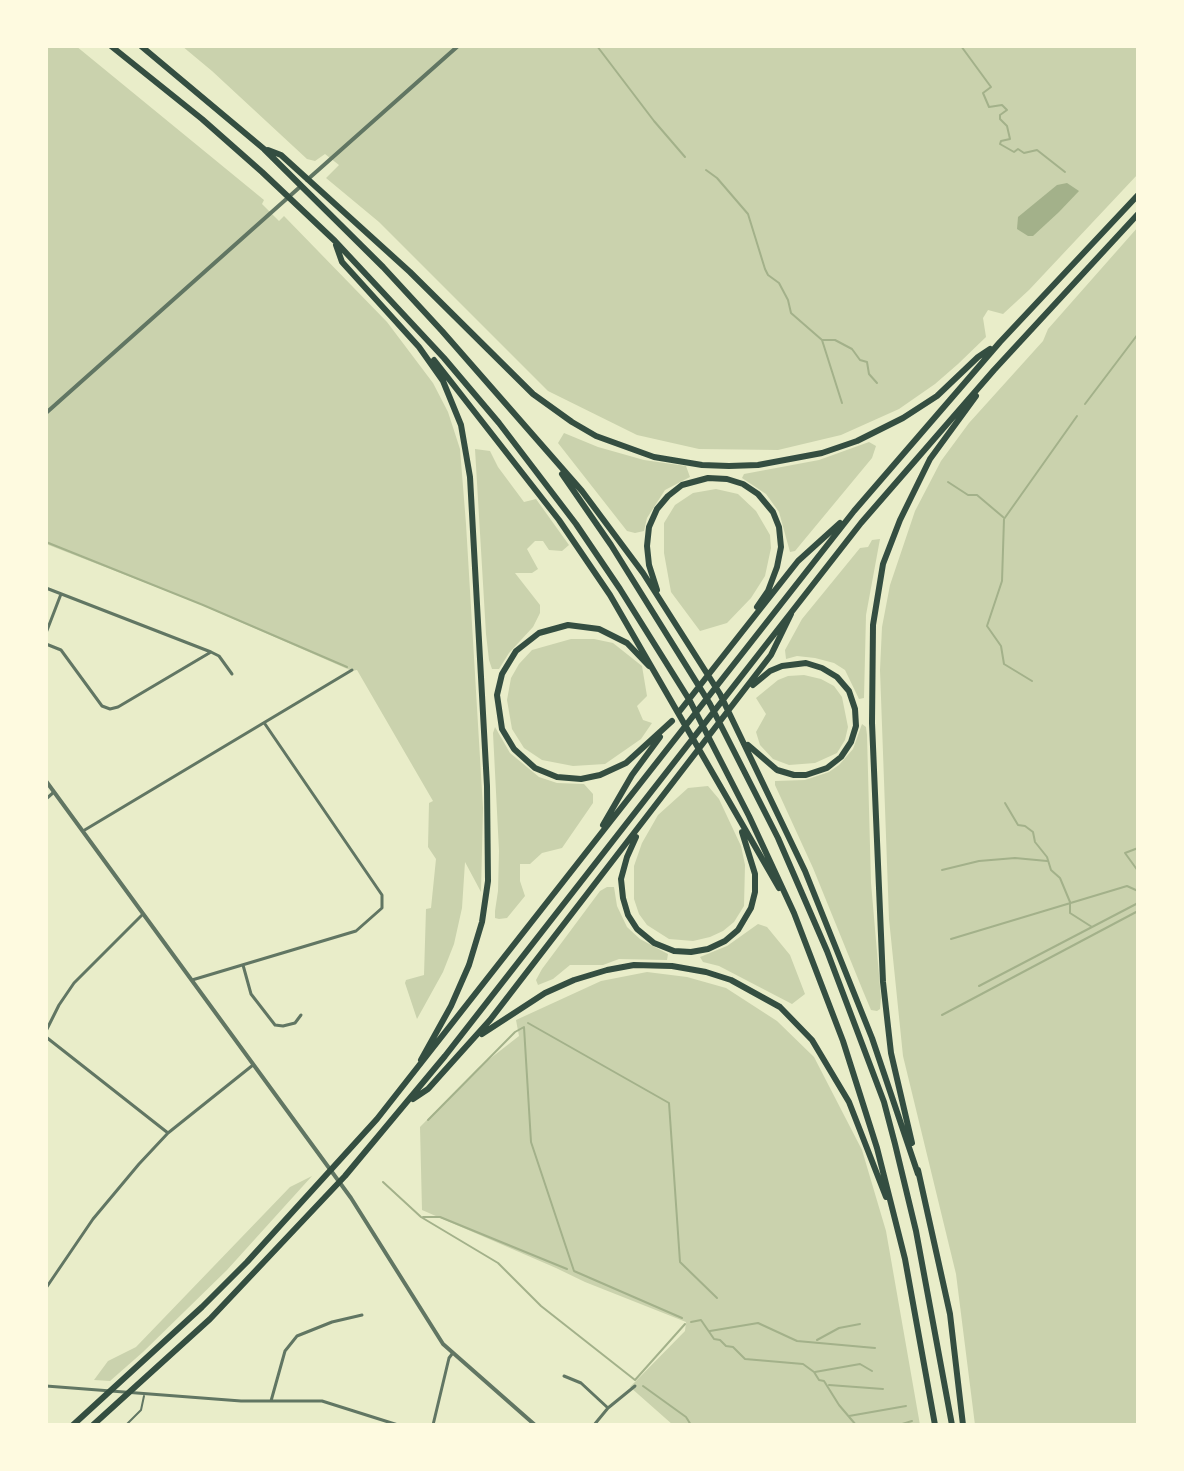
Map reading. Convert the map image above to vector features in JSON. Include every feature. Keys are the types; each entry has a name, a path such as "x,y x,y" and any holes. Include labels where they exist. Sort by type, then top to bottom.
{"highway":[{"path":"111,46 202,119 335,241 499,423 620,589 703,726 794,913 843,1041 896,1222 916,1310 935,1425"},
{"path":"141,46 264,149 383,267 617,535 720,694 743,739 832,931 918,1174"},
{"path":"264,149 281,155 321,191 410,272 542,401 596,436 654,457 729,466 758,465 822,453 857,441 903,418 937,396 978,357 1000,342"},
{"path":"73,1425 211,1298 339,1163 413,1075 854,511 1000,342 1138,195"},
{"path":"93,1425 210,1319 345,1176 408,1102 794,607 909,465 1138,214"},
{"path":"335,241 342,262 395,315 437,364 550,508 610,595 794,913"},
{"path":"352,272 438,373 461,425 470,477 487,786 488,881 482,922 469,965 451,1006 413,1075"},
{"path":"963,1425 952,1325 891,1053 883,982 872,723 873,625 883,564 912,494 930,459 994,370"},
{"path":"525,426 611,545 710,704 807,901 884,1102 916,1231 952,1425"},
{"path":"661,601 647,552 649,527 657,509 675,490 699,479 727,479 743,484 758,494 773,512 779,527 781,547 768,591 737,638"},
{"path":"594,842 632,775 715,665 798,561 854,511"},
{"path":"408,1102 428,1089 472,1041 644,821 771,655 794,607"},
{"path":"663,683 636,651 611,633 581,625 550,629 527,640 505,668 497,695 499,721 509,743 527,762 550,775 573,779 600,775 626,763 672,721"},
{"path":"736,702 770,671 789,664 806,663 837,677 849,691 855,709 856,726 847,750 834,764 813,774 794,775 777,770 743,739"},
{"path":"644,821 623,870 621,888 625,908 637,929 654,943 674,951 691,952 725,941 743,923 751,908 755,874 737,817"},
{"path":"472,1041 545,993 607,970 647,965 683,967 742,984 791,1017 828,1064 858,1122 896,1222"}],"street":[{"path":"46,413 458,46"},
{"path":"46,588 211,652 219,656 232,674"},
{"path":"46,633 61,594"},
{"path":"46,644 61,650 102,706 110,709 211,652"},
{"path":"83,831 352,670"},
{"path":"192,980 356,931 380,910 383,902 382,895 265,724"},
{"path":"46,781 351,1198 443,1344 535,1425"},
{"path":"46,799 54,792"},
{"path":"143,914 74,983 59,1005 46,1034 168,1133"},
{"path":"243,964 251,994 275,1025 295,1023 301,1015"},
{"path":"46,1288 113,1194 168,1133 253,1065"},
{"path":"271,1401 285,1351 297,1336 332,1322 362,1315"},
{"path":"433,1425 452,1354"},
{"path":"564,1376 581,1383 608,1408"},
{"path":"46,1386 271,1401 322,1401 398,1425"},
{"path":"594,1425 608,1408 635,1386"}],"lane":[{"path":"126,1425 141,1410 144,1394"}],"shaded area":[{"path":"46,46 76,46 264,200 262,204 279,221 284,216 387,322 433,383 448,412 460,449 466,524 483,808 481,892 465,862 462,908 454,944 443,972 417,1019 405,983 424,975 426,909 431,908 436,859 428,847 429,803 433,801 357,670 352,671 195,602 46,544"},
{"path":"182,46 1138,46 1138,174 1003,314 988,310 983,318 986,337 935,384 899,409 841,435 778,450 699,449 637,435 548,391 379,222 326,178 339,165 325,154 315,161 307,159"},
{"path":"1067,183 1079,191 1033,236 1017,229 1018,217 1057,185"},
{"path":"1138,227 1138,1425 975,1425 956,1274 903,1056 889,919 880,670 882,627 890,585 915,511 941,461 969,423 1043,341 1048,329"},
{"path":"564,433 644,460 686,466 690,477 665,490 647,518 644,531 627,531 558,443"},
{"path":"869,442 876,446 872,458 795,551 790,552 779,512 766,494 742,478 744,474 819,460"},
{"path":"475,449 490,451 524,502 536,499 569,545 562,551 549,550 543,541 535,541 527,549 538,569 532,573 515,573 540,605 540,613 533,627 499,669 492,669 486,634"},
{"path":"716,489 738,494 756,511 770,535 771,548 765,576 751,598 727,623 700,631 671,592 664,553 664,523 675,505 693,493"},
{"path":"880,539 866,615 864,698 859,699 845,670 834,663 815,658 797,656 786,659 785,650 802,619 860,548"},
{"path":"571,639 613,643 642,666 647,696 637,706 643,720 652,723 641,739 605,764 573,766 542,760 524,748 512,729 507,700 511,678 519,664 532,650"},
{"path":"804,675 834,686 842,697 848,727 837,753 815,763 789,765 773,759 760,745 756,732 766,714 756,698 778,680"},
{"path":"862,724 866,727 867,735 871,883 881,998 877,1011 871,1010 775,785 775,781 805,780 839,765 853,749"},
{"path":"495,727 510,753 539,777 557,783 584,784 593,794 593,803 562,848 542,853 530,864 520,864 520,881 525,896 507,918 499,919 495,918 499,851"},
{"path":"708,786 719,799 741,846 745,865 744,906 734,922 710,937 693,941 669,939 647,925 639,914 634,899 634,866 642,843 658,815 688,788"},
{"path":"614,887 617,906 627,927 640,939 668,954 667,960 619,959 603,965 570,965 553,979 538,985 536,980 542,969 600,891"},
{"path":"758,924 767,927 790,955 805,994 792,1004 719,966 703,962 700,957 727,946"},
{"path":"647,972 687,977 726,988 777,1021 814,1057 862,1150 886,1231 920,1425 673,1425 630,1387 685,1331 686,1322 585,1282 422,1210 420,1127 478,1068 519,1036 516,1020 601,981"},
{"path":"312,1176 227,1270 143,1352 110,1381 94,1380 108,1361 136,1347 290,1187"}],"waterway":[{"path":"597,46 685,157"},
{"path":"961,46 991,87 983,93 989,107 1002,105 1007,110 1000,115 1000,119 1007,126 1010,139 1000,144 1014,152 1018,149 1024,153 1037,150 1065,172"},
{"path":"706,170 717,178 748,214 765,269 779,283 791,313 822,340 842,403"},
{"path":"1085,404 1138,334"},
{"path":"822,340 835,340 852,349 860,360 867,362 869,374 877,383"},
{"path":"1032,681 1004,664 1001,646 987,626 1002,581 1004,519 1077,416"},
{"path":"948,482 968,495 977,495 1003,517"},
{"path":"46,542 347,667"},
{"path":"1005,803 1018,825 1033,832 1035,842 1047,857 1051,870 1060,878 1070,902 1070,913 1092,927"},
{"path":"1138,848 1125,853 1138,871"},
{"path":"942,870 979,861 1015,858 1047,861"},
{"path":"951,939 1127,886 1138,891"},
{"path":"979,986 1138,903"},
{"path":"942,1015 1138,911"},
{"path":"528,1023 669,1103 680,1262 717,1298"},
{"path":"428,1120 515,1032 524,1027 531,1142 574,1271 682,1318"},
{"path":"383,1182 421,1217 498,1263 541,1306 635,1380 685,1324"},
{"path":"423,1217 440,1217 567,1269"},
{"path":"691,1322 701,1320 714,1339 733,1347 745,1359 803,1364 824,1381 856,1425"},
{"path":"710,1331 758,1323 797,1341 875,1348"},
{"path":"817,1340 839,1328 860,1324"},
{"path":"815,1372 860,1364 872,1371"},
{"path":"829,1385 883,1389"},
{"path":"643,1386 686,1417 691,1425"},
{"path":"849,1416 906,1406"},
{"path":"899,1425 912,1421"}]}
